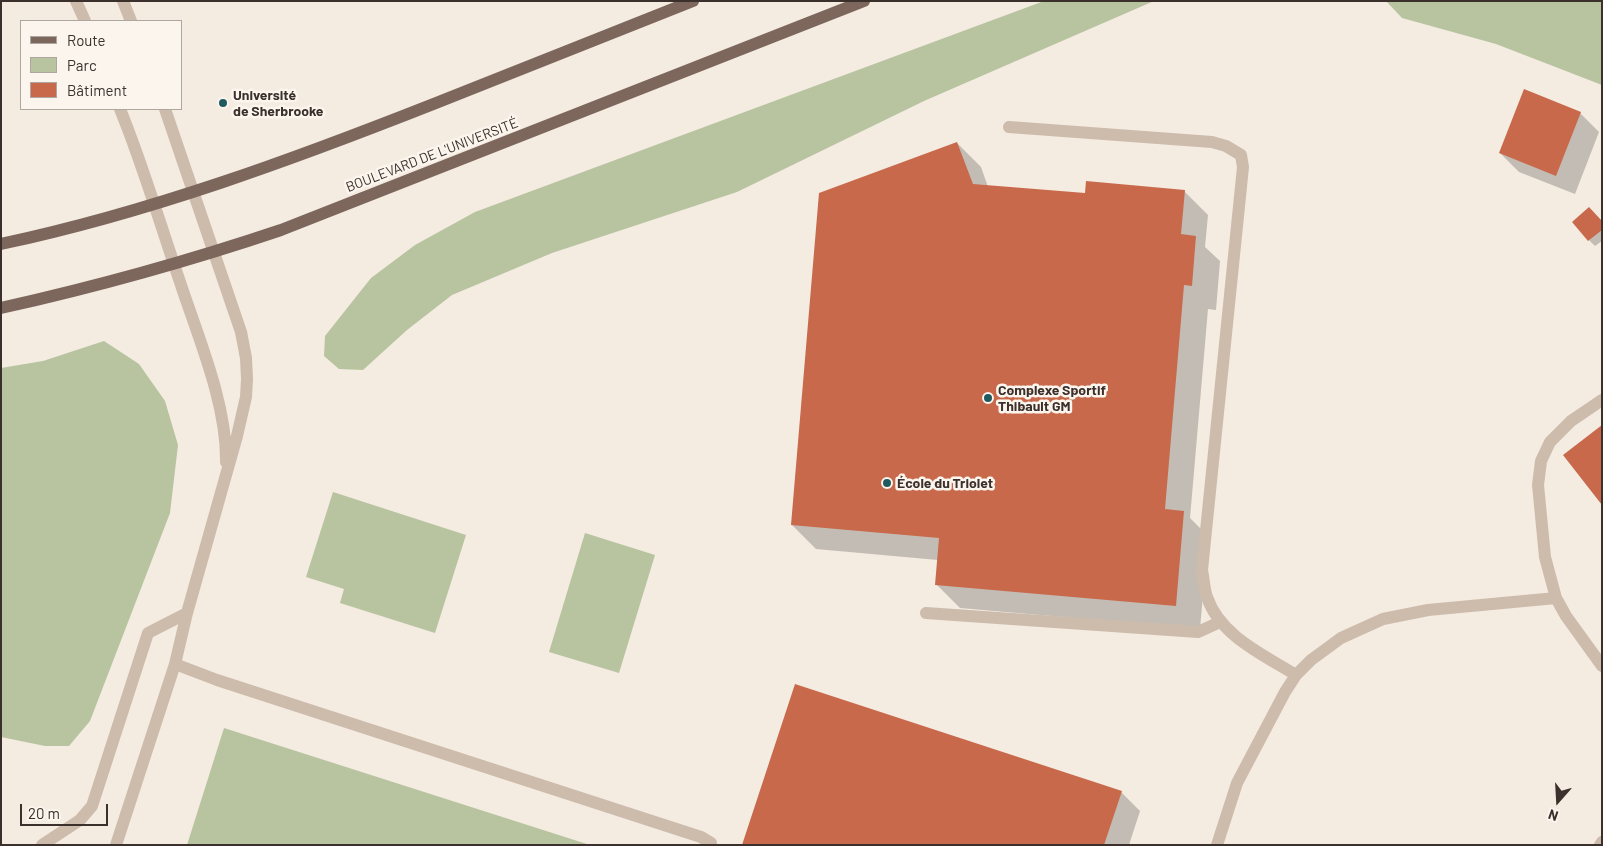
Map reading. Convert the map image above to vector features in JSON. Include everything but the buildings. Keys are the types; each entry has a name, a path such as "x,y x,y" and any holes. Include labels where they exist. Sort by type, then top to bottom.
{"main road":[{"path":"1,244 105,218 255,171 355,135 692,1"},
{"name":"BOULEVARD DE L'UNIVERSITÉ","path":"1,308 214,252 281,230 864,1"}],"lane":[{"path":"76,1 85,20"},
{"path":"123,1 131,20"},
{"path":"120,110 154,203 210,375 226,443 226,480"},
{"path":"116,845 175,664 187,613 226,480 246,397 247,370 241,332 165,110"},
{"path":"1009,127 1212,142 1226,146 1240,155 1243,166 1202,570 1207,598 1220,622 1248,646 1296,674"},
{"path":"1602,400 1571,421 1550,442 1541,462 1538,485 1545,556 1556,598 1566,616 1602,666"},
{"path":"1218,845 1237,783 1275,707 1296,674 1311,660 1341,638 1383,619 1428,610 1556,598"},
{"path":"926,612 1198,632 1220,622"},
{"path":"42,845 80,820 92,806 148,633 187,613"},
{"path":"175,664 236,686 701,837 710,845"}],"green space":[{"path":"1044,1 1154,1 924,101 737,192 552,253 452,295 407,330 363,370 339,369 324,356 325,336 371,278 415,245 475,212"},
{"path":"1386,1 1602,1 1602,85 1496,44 1402,18"},
{"path":"104,341 139,364 165,401 178,445 170,513 90,721 69,746 45,746 1,737 1,368 43,361"},
{"path":"333,492 466,535 435,633 340,603 344,589 306,577"},
{"path":"585,533 655,555 619,673 549,652"},
{"path":"224,728 590,845 187,845"}],"place":[{"name":"Université de Sherbrooke","path":"223,103"},
{"name":"Complexe Sportif Thibault GM","path":"988,398"},
{"name":"École du Triolet","path":"887,483"}]}
